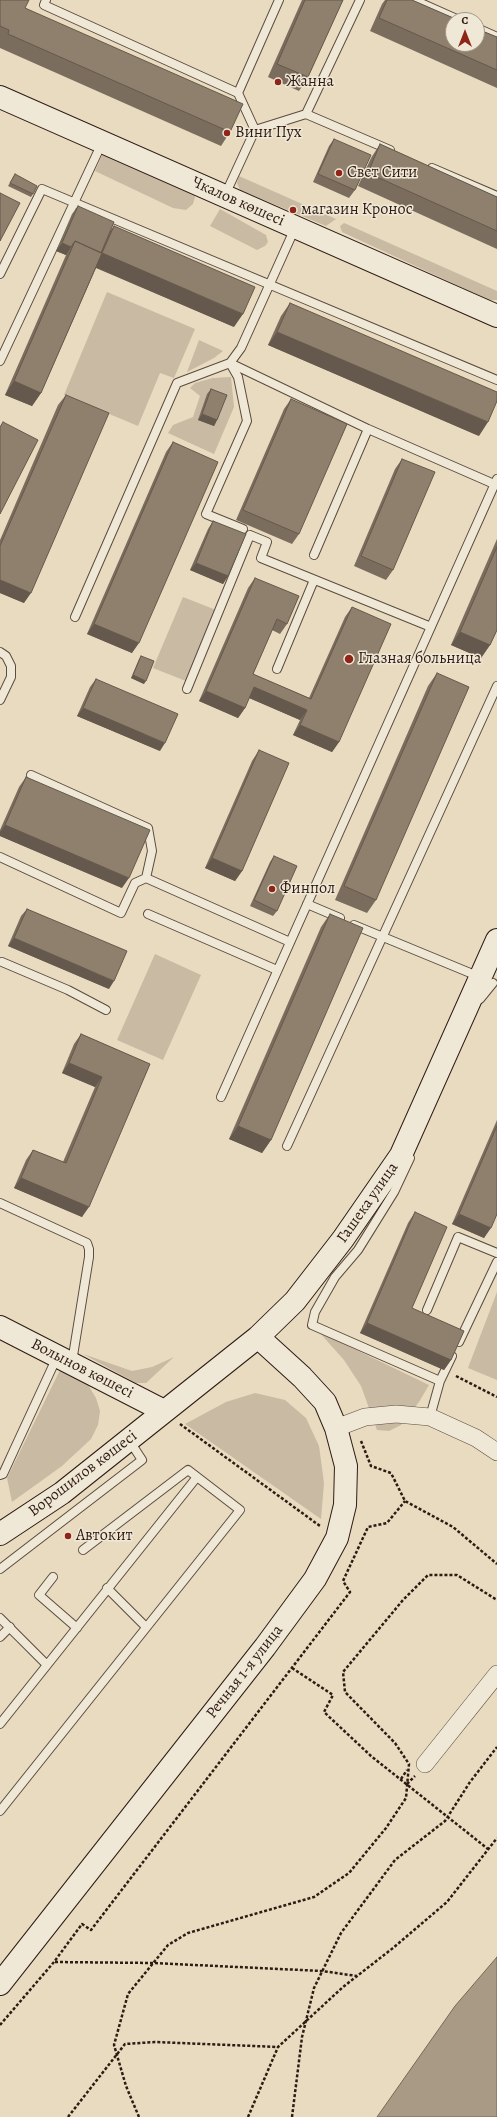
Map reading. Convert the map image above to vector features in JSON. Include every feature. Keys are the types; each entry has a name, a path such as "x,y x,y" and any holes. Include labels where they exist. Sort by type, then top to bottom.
{"main road":[{"name":"Чкалов көшесі","path":"1,99 497,316"},
{"name":"Гашека улица","path":"164,1412 258,1337 295,1300 343,1239 401,1155 490,982 497,940"},
{"name":"Волынов көшесі","path":"0,1327 164,1412"},
{"name":"Речная 1-я улица","path":"0,1984 264,1647 315,1578 337,1538 345,1505 346,1466 344,1425 302,1377 258,1337"},
{"name":"Ворошилов көшесі","path":"0,1534 62,1493 128,1439 164,1412"}],"street":[{"path":"344,1425 365,1417 396,1414 430,1417 476,1438 497,1452"},
{"path":"425,1764 497,1674"}],"lane":[{"path":"46,0 44,5 238,93 255,130"},
{"path":"238,93 279,0"},
{"path":"306,114 360,0"},
{"path":"414,0 445,14"},
{"path":"485,32 497,37"},
{"path":"224,196 255,130 306,114 402,155"},
{"path":"0,361 102,142"},
{"path":"424,164 497,196"},
{"path":"0,274 42,189 497,380"},
{"path":"75,616 177,383 230,364 241,348 271,284 295,227"},
{"path":"221,1097 496,482 368,429 230,364"},
{"path":"230,364 238,377 247,421 206,514 242,529"},
{"path":"314,555 368,429"},
{"path":"187,689 250,535 267,542 261,558 431,627"},
{"path":"277,669 314,580"},
{"path":"0,652 6,656 11,666 11,677 0,700"},
{"path":"286,1146 497,686"},
{"path":"0,857 122,913 135,884 146,878 152,851 148,828 31,775"},
{"path":"146,878 290,942"},
{"path":"307,904 490,982 481,997 475,1012"},
{"path":"148,914 277,970"},
{"path":"1,961 68,990 106,1010"},
{"path":"416,1147 394,1192 358,1250 335,1278 314,1312 312,1325 440,1381"},
{"path":"0,1203 87,1243 90,1249 65,1360 0,1475"},
{"path":"427,1310 458,1237 497,1254"},
{"path":"430,1417 440,1381 497,1262"},
{"path":"0,1569 142,1460 128,1439"},
{"path":"0,1811 240,1510 188,1470 83,1550"},
{"path":"0,1724 197,1477"},
{"path":"53,1577 39,1595 77,1628"},
{"path":"108,1588 146,1627"},
{"path":"0,1618 48,1665"},
{"path":"0,1638 10,1627"}],"path":[{"path":"445,1371 497,1397"},
{"path":"164,1412 337,1538"},
{"path":"344,1425 371,1466 391,1473 405,1501 453,1527 497,1564"},
{"path":"0,2025 54,1962 82,1924 92,1930 350,1592 343,1581 368,1527 387,1523 405,1501"},
{"path":"139,2117 126,2086 114,2045 128,1994 168,1945 188,1933 314,1897 349,1873 386,1828 406,1798 409,1764 395,1743 345,1692 343,1672 403,1600 428,1576 457,1575 497,1600"},
{"path":"292,1668 333,1695 324,1712 371,1756 488,1849"},
{"path":"292,2117 302,2038 314,1988 341,1933 395,1860 447,1817 470,1782 497,1747"},
{"path":"248,2117 278,2047 357,1976 447,1902 497,1838"},
{"path":"54,1962 153,1963 322,1971 357,1976"},
{"path":"68,2117 125,2044 155,2042 278,2047"}],"shaded area":[{"path":"104,151 196,193 193,204 186,210 173,208 95,171"},
{"path":"239,176 336,219 326,226 240,190 237,183"},
{"path":"220,209 266,235 268,242 265,246 257,250 210,226"},
{"path":"344,223 497,291 497,300 489,300 342,232 340,226"},
{"path":"107,292 195,329 174,378 160,373 138,426 64,395"},
{"path":"199,340 223,351 214,358 187,372"},
{"path":"231,377 234,407 214,454 168,433 173,425 193,417 200,396 190,388 195,383 213,378"},
{"path":"183,597 216,610 186,681 153,668"},
{"path":"155,954 201,975 163,1060 117,1040"},
{"path":"497,1292 497,1380 468,1368"},
{"path":"319,1332 429,1385 419,1402 401,1425 389,1431 377,1430 361,1386 344,1360"},
{"path":"83,1354 132,1371 152,1367 174,1357 146,1383 136,1383"},
{"path":"62,1366 87,1383 96,1398 100,1411 98,1425 91,1439 62,1466 12,1502 7,1478"},
{"path":"255,1393 285,1400 306,1418 319,1446 324,1483 321,1519 185,1424 226,1402"},
{"path":"497,1957 497,2117 377,2117 455,2006"}],"building":[{"path":"0,0 29,0 25,8 243,104 230,132 8,34 9,30 0,26"},
{"path":"305,0 343,0 308,77 277,64"},
{"path":"387,0 412,0 445,14 445,47 379,18"},
{"path":"485,32 497,37 497,70 456,52 485,52"},
{"name":"Свет Сити","path":"334,139 371,155 355,190 318,174"},
{"path":"380,144 497,197 497,231 368,173"},
{"path":"15,174 37,186 33,194 10,183"},
{"path":"0,193 20,203 0,241"},
{"path":"78,206 114,222 101,253 75,241 71,247 62,243"},
{"path":"114,226 255,287 243,314 102,253"},
{"path":"75,241 102,253 41,393 14,381"},
{"path":"290,303 497,392 497,401 488,422 277,332"},
{"path":"211,389 227,395 217,420 202,414"},
{"path":"66,395 109,413 31,593 0,580 0,546"},
{"path":"291,399 347,424 299,534 243,510"},
{"path":"3,422 38,440 0,514 0,427"},
{"path":"173,442 218,462 139,643 94,624"},
{"path":"402,459 435,472 393,570 361,556"},
{"path":"213,521 246,534 228,576 196,563"},
{"path":"497,547 497,630 490,645 460,632"},
{"name":"Глазная больница","path":"255,578 299,596 287,624 277,619 253,674 311,699 352,607 391,624 339,742 300,725 307,710 254,687 245,708 206,691"},
{"path":"141,656 154,661 146,681 133,675"},
{"path":"437,673 469,687 376,900 344,886"},
{"path":"96,679 178,714 165,743 83,708"},
{"path":"259,750 289,763 242,871 212,858"},
{"path":"26,777 150,830 129,878 5,825"},
{"name":"Финпол","path":"274,856 297,866 277,911 254,900"},
{"path":"27,909 127,951 114,981 14,938"},
{"path":"330,914 363,928 271,1140 238,1126"},
{"path":"81,1034 150,1064 89,1207 21,1178 33,1150 66,1163 102,1077 69,1063"},
{"path":"497,1126 497,1214 491,1228 459,1214"},
{"path":"415,1212 447,1227 412,1308 464,1331 451,1360 367,1323"}],"place":[{"name":"Жанна","path":"278,82"},
{"name":"Вини Пух","path":"227,133"},
{"name":"Свет Сити","path":"339,173"},
{"name":"магазин Кронос","path":"293,210"},
{"name":"Глазная больница","path":"349,659"},
{"name":"Финпол","path":"272,889"},
{"name":"Автокит","path":"68,1536"}]}
